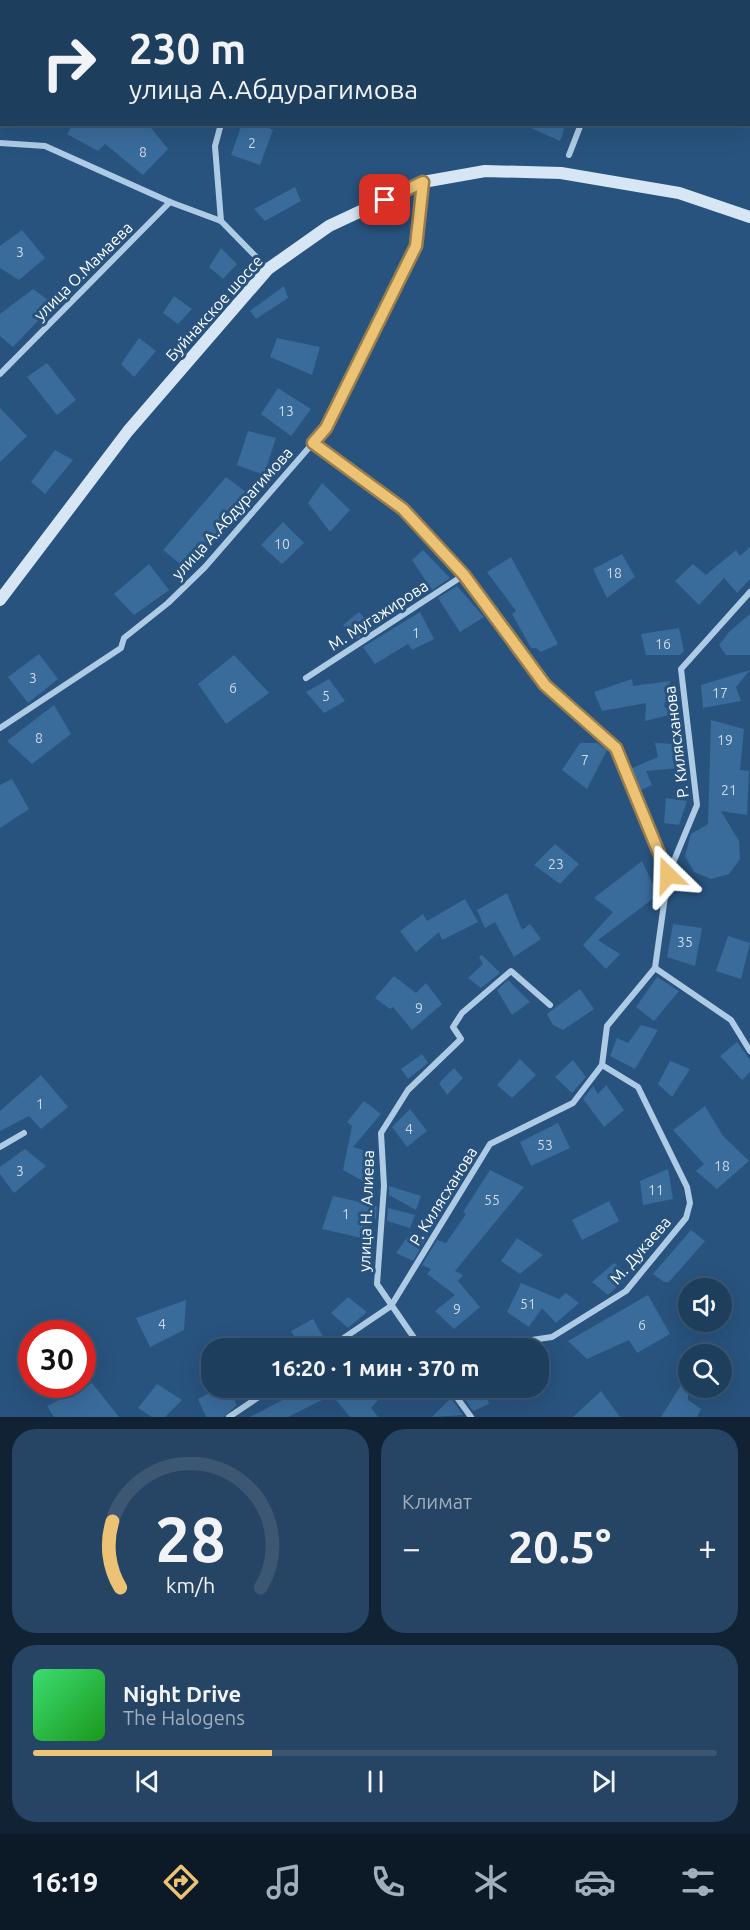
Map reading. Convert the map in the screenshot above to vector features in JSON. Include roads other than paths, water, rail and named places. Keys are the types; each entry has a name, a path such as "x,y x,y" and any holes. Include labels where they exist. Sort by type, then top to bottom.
{"main road":[{"name":"Буйнакское шоссе","path":"0,600 128,431 268,269 328,226 423,182 485,171 561,173 679,193 750,217"}],"street":[{"path":"220,126 215,146 221,220"},
{"path":"569,155 580,126"},
{"path":"0,143 45,146 170,202 221,220 268,269"},
{"name":"улица А.Абдурагимова","path":"0,728 121,648 124,638 168,603 205,567 326,428 416,246 423,182"},
{"name":"улица О.Мамаева","path":"0,374 170,202"},
{"path":"313,443 403,509 464,575 545,685 616,748 668,875"},
{"name":"М. Мугажирова","path":"306,678 464,575"},
{"name":"Р. Килясханова","path":"656,968 668,875 697,805 681,669 750,592"},
{"path":"602,1065 607,1026 656,968 731,1020 750,1051"},
{"name":"улица Н. Алиева","path":"391,1306 377,1284 384,1186 381,1132 408,1090 461,1039 453,1027 462,1013 511,971 550,1005"},
{"name":"Р. Килясханова","path":"391,1306 490,1144 573,1103 602,1065"},
{"name":"М. Дукаева","path":"545,1338 552,1337 626,1291 686,1218 690,1203 687,1187 638,1087 602,1065"},
{"path":"0,1147 24,1133"},
{"path":"344,1338 391,1306 415,1338"},
{"path":"229,1417 257,1398"},
{"path":"457,1398 471,1417"}]}
